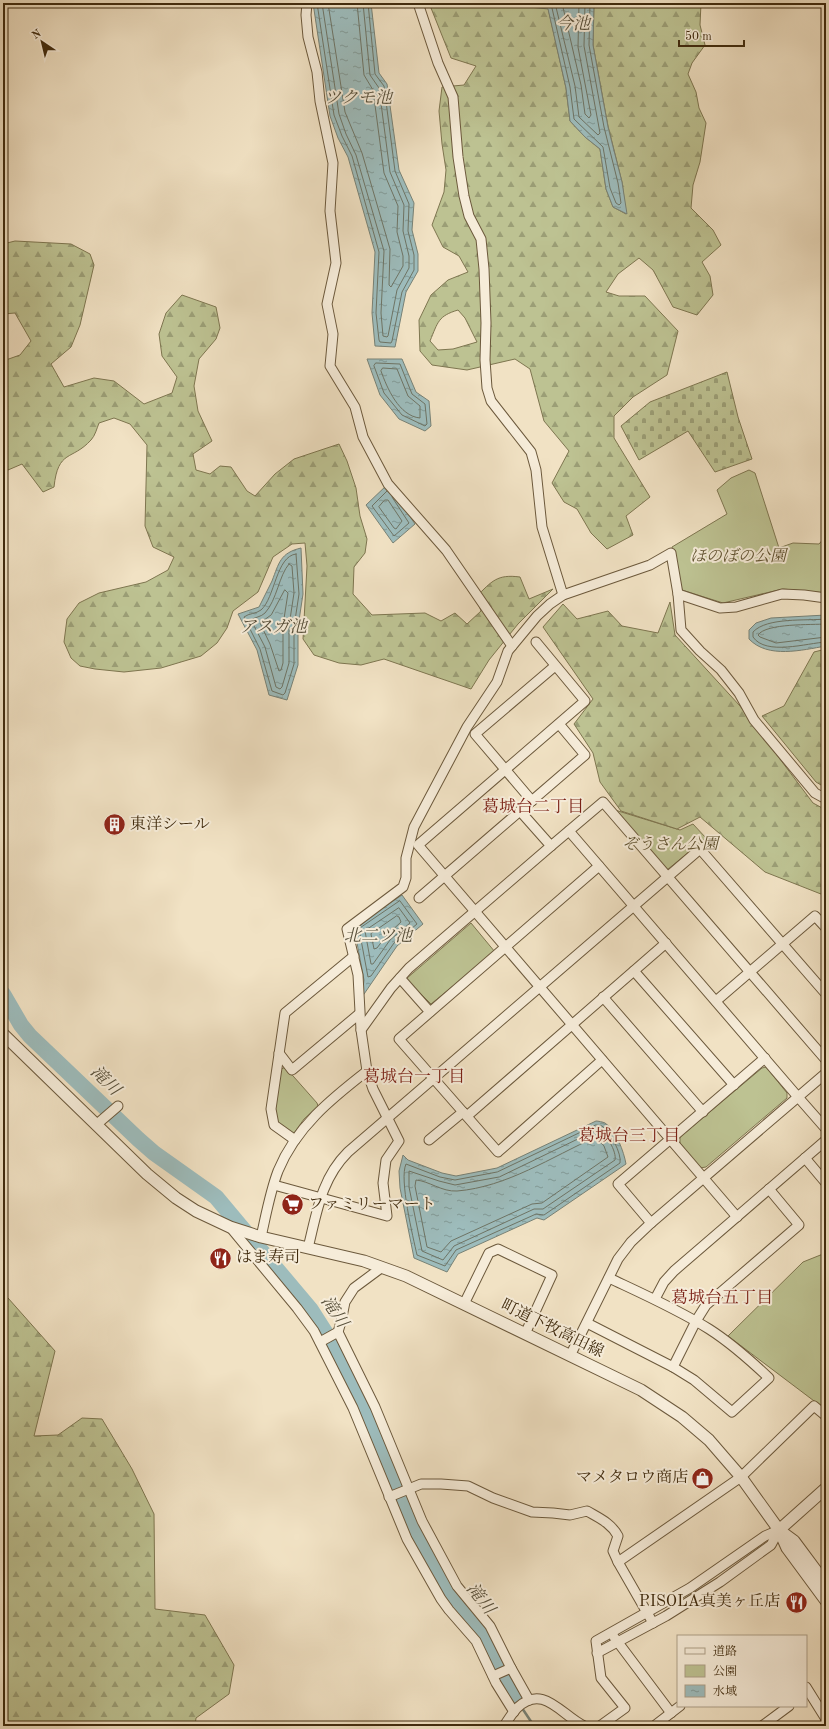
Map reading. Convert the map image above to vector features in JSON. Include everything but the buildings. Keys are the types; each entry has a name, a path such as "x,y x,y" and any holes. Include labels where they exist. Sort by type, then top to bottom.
{"street":[{"path":"307,3 306,15 308,37 317,72 320,88 320,101 332,163 330,211 336,263 327,304 333,334 330,366 354,407 363,437 388,484 446,550 512,646"},
{"path":"418,3 438,63 453,97 458,157 464,196 469,216 480,239 484,268 486,323 485,360 487,388 491,401 531,452 536,470 542,527 563,595"},
{"path":"274,1185 386,1216 383,1183 386,1160 399,1141 386,1118 367,1071 359,1014 360,991 354,956 347,929 399,891 406,883 406,858 414,827 467,727 497,682 505,656 540,613 563,595 650,565 671,553 678,594 681,630 700,651 721,670 739,693 754,720 815,793 826,799"},
{"path":"678,594 720,608 736,607 782,594 826,598"},
{"path":"536,642 585,701 418,845 737,1217"},
{"path":"532,801 475,734 555,666"},
{"path":"419,898 585,755 559,724"},
{"path":"361,1030 400,978 474,912 603,802 826,1060"},
{"path":"520,811 551,846"},
{"path":"569,831 826,1129"},
{"path":"308,1248 320,1198 332,1171 339,1161 433,1077 700,849 826,994"},
{"path":"600,866 399,1039 498,1152 602,1060"},
{"path":"716,1001 815,916 826,928"},
{"path":"429,1140 465,1114 666,943"},
{"path":"295,1140 274,1124 271,1109 285,1013 354,956"},
{"path":"634,971 734,1085"},
{"path":"400,978 430,1012"},
{"path":"603,997 703,1112"},
{"path":"279,1054 292,1070 359,1014"},
{"name":"町道下牧高田線","path":"3,1034 98,1122 147,1174 176,1198 196,1211 230,1227 358,1260 406,1276 641,1390 682,1417 709,1440 741,1477 779,1530"},
{"path":"651,1223 618,1184 766,1058"},
{"path":"261,1236 274,1185 283,1161 295,1140 312,1118 323,1107 367,1071"},
{"path":"570,1356 624,1250 651,1223 826,1073"},
{"path":"98,1122 118,1106"},
{"path":"655,1299 669,1276 826,1140"},
{"path":"805,1158 826,1184"},
{"path":"673,1367 696,1321 706,1305 799,1225 769,1189"},
{"path":"230,1227 298,1308 320,1342 358,1420 407,1539 441,1599 476,1641 493,1676 516,1710"},
{"path":"464,1304 489,1253 498,1249 552,1275 525,1334"},
{"path":"382,1268 361,1282 348,1295 338,1332 375,1408 422,1521 457,1586 490,1626 510,1668 529,1700"},
{"path":"587,1323 673,1367 694,1380 732,1412 768,1378 737,1350 696,1321 655,1299 609,1278"},
{"path":"320,1342 338,1332"},
{"path":"618,1562 741,1477 814,1406 826,1416"},
{"path":"389,1497 422,1484 434,1483 468,1486 493,1498 532,1512 570,1515 587,1511 606,1521 614,1529 618,1536 613,1551 653,1623"},
{"path":"600,1726 625,1708 602,1678 596,1641 690,1588 765,1536 779,1530 826,1488"},
{"path":"779,1530 794,1541 826,1584"},
{"path":"779,1530 787,1548 826,1601"},
{"path":"597,1653 700,1596 771,1545 779,1530"},
{"path":"611,1633 671,1713"},
{"path":"493,1676 510,1668"},
{"path":"807,1691 826,1719"},
{"path":"504,1726 516,1710 529,1700 535,1698 547,1700 584,1726"},
{"path":"654,1726 679,1707"},
{"path":"762,1726 788,1707"}],"green space":[{"path":"429,3 513,3 511,5 548,8 566,88 570,121 585,137 600,149 606,189 613,207 626,214 622,182 608,126 593,45 594,3 701,3 700,25 705,45 692,63 688,74 696,92 699,108 706,123 700,162 693,185 691,208 713,230 721,245 702,262 710,276 713,295 697,315 673,307 653,270 639,258 618,274 606,292 619,296 645,296 678,331 667,375 633,397 614,416 614,438 650,497 626,516 633,535 607,549 591,533 577,509 564,502 552,483 569,451 544,421 530,369 515,359 467,370 432,365 420,351 419,320 431,295 448,280 468,272 459,256 443,247 432,225 444,192 446,170 439,111 442,87 464,85 476,66 451,58","holes":["458,310 465,318 477,342 453,349 438,350 430,341 437,324 442,317"]},
{"path":"15,241 71,244 90,254 94,265 80,325 71,347 51,364 64,387 94,378 114,381 144,404 172,393 177,377 162,356 159,334 166,313 182,295 216,307 220,328 216,339 199,359 194,386 198,411 212,441 193,454 196,470 210,474 220,466 231,467 247,491 255,496 275,474 294,459 339,444 347,461 356,488 360,516 367,539 365,553 354,567 353,594 372,615 425,613 441,621 455,613 467,624 481,611 476,597 495,580 512,576 520,577 529,599 553,589 518,624 489,660 471,689 384,659 361,665 339,663 314,655 303,639 307,566 305,543 292,544 273,557 258,592 233,611 227,628 217,643 201,656 161,668 124,672 80,666 71,658 64,642 67,619 79,603 99,593 146,582 168,570 174,557 153,547 145,526 147,445 130,424 114,418 99,423 91,440 78,451 62,461 56,475 54,487 43,492 22,464 8,470 3,462 3,429 6,424 3,422 3,361 20,355 31,341 15,313 3,314 3,244"},
{"path":"727,372 738,417 752,459 715,472 688,431 639,460 621,426 650,402"},
{"name":"ほのぼの公園","path":"749,470 755,473 779,548 793,543 819,544 826,536 826,593 783,589 723,603 682,590 672,547 727,514 717,490 731,478"},
{"path":"670,602 675,635 740,706 813,803 826,810 826,896 765,872 700,817 677,829 621,811 600,782 593,753 574,724 593,699 543,627 563,604 577,619 608,611 622,626 658,633"},
{"path":"826,649 826,788 816,782 762,716 784,706 814,652"},
{"name":"ぞうさん公園","path":"615,810 680,830 693,824 706,838 667,870"},
{"path":"471,923 495,952 431,1004 406,979"},
{"path":"766,1067 787,1093 787,1098 706,1167 700,1168 680,1143 680,1137 762,1068"},
{"path":"286,1068 318,1106 304,1119 294,1133 291,1134 276,1123 275,1109 281,1070"},
{"path":"823,1254 826,1256 826,1410 728,1336 803,1262"},
{"path":"3,1295 8,1298 55,1351 34,1436 58,1435 82,1418 102,1419 132,1469 154,1514 155,1609 205,1615 234,1665 229,1694 196,1718 195,1726 3,1726"}],"water":[{"name":"ツクモ池","path":"313,3 371,3 379,73 387,84 399,170 414,203 412,230 418,254 418,271 406,292 395,347 375,346 372,313 375,252 348,157 338,138 330,116"},
{"name":"今池","path":"513,3 594,3 593,45 608,127 622,182 627,214 613,207 606,189 600,149 585,137 570,121 566,88 548,9 511,5"},
{"path":"367,359 402,359 416,392 429,401 431,426 425,431 399,419 380,395"},
{"path":"388,484 415,524 393,543 366,505"},
{"name":"アスガ池","path":"301,548 303,594 298,627 298,665 287,700 269,695 257,650 238,614 259,607 281,560 284,556 294,550"},
{"path":"826,615 826,646 786,652 775,651 757,645 749,639 749,630 756,623 771,618"},
{"name":"北二ツ池","path":"402,895 423,924 397,946 362,997 364,980 354,927"},
{"path":"596,1121 605,1123 613,1131 621,1148 626,1164 544,1220 537,1218 458,1254 447,1272 414,1258 400,1188 399,1171 403,1155 408,1160 442,1173 456,1176 497,1168"}],"waterway":[{"name":"滝川","path":"3,994 21,1025 30,1036 138,1139 154,1153 216,1197 311,1310 334,1346 360,1400 418,1537 455,1600 484,1635 519,1702"},
{"name":"滝川","path":"522,1708 534,1726"}],"place":[{"name":"東洋シール","path":"115,825"},
{"name":"ファミリーマート","path":"292,1205"},
{"name":"はま寿司","path":"220,1258"},
{"name":"マメタロウ商店","path":"703,1478"},
{"name":"PISOLA真美ヶ丘店","path":"796,1602"}],"district":[{"name":"葛城台二丁目","path":"533,807"},
{"name":"葛城台一丁目","path":"414,1077"},
{"name":"葛城台三丁目","path":"629,1136"},
{"name":"葛城台五丁目","path":"722,1298"}]}
